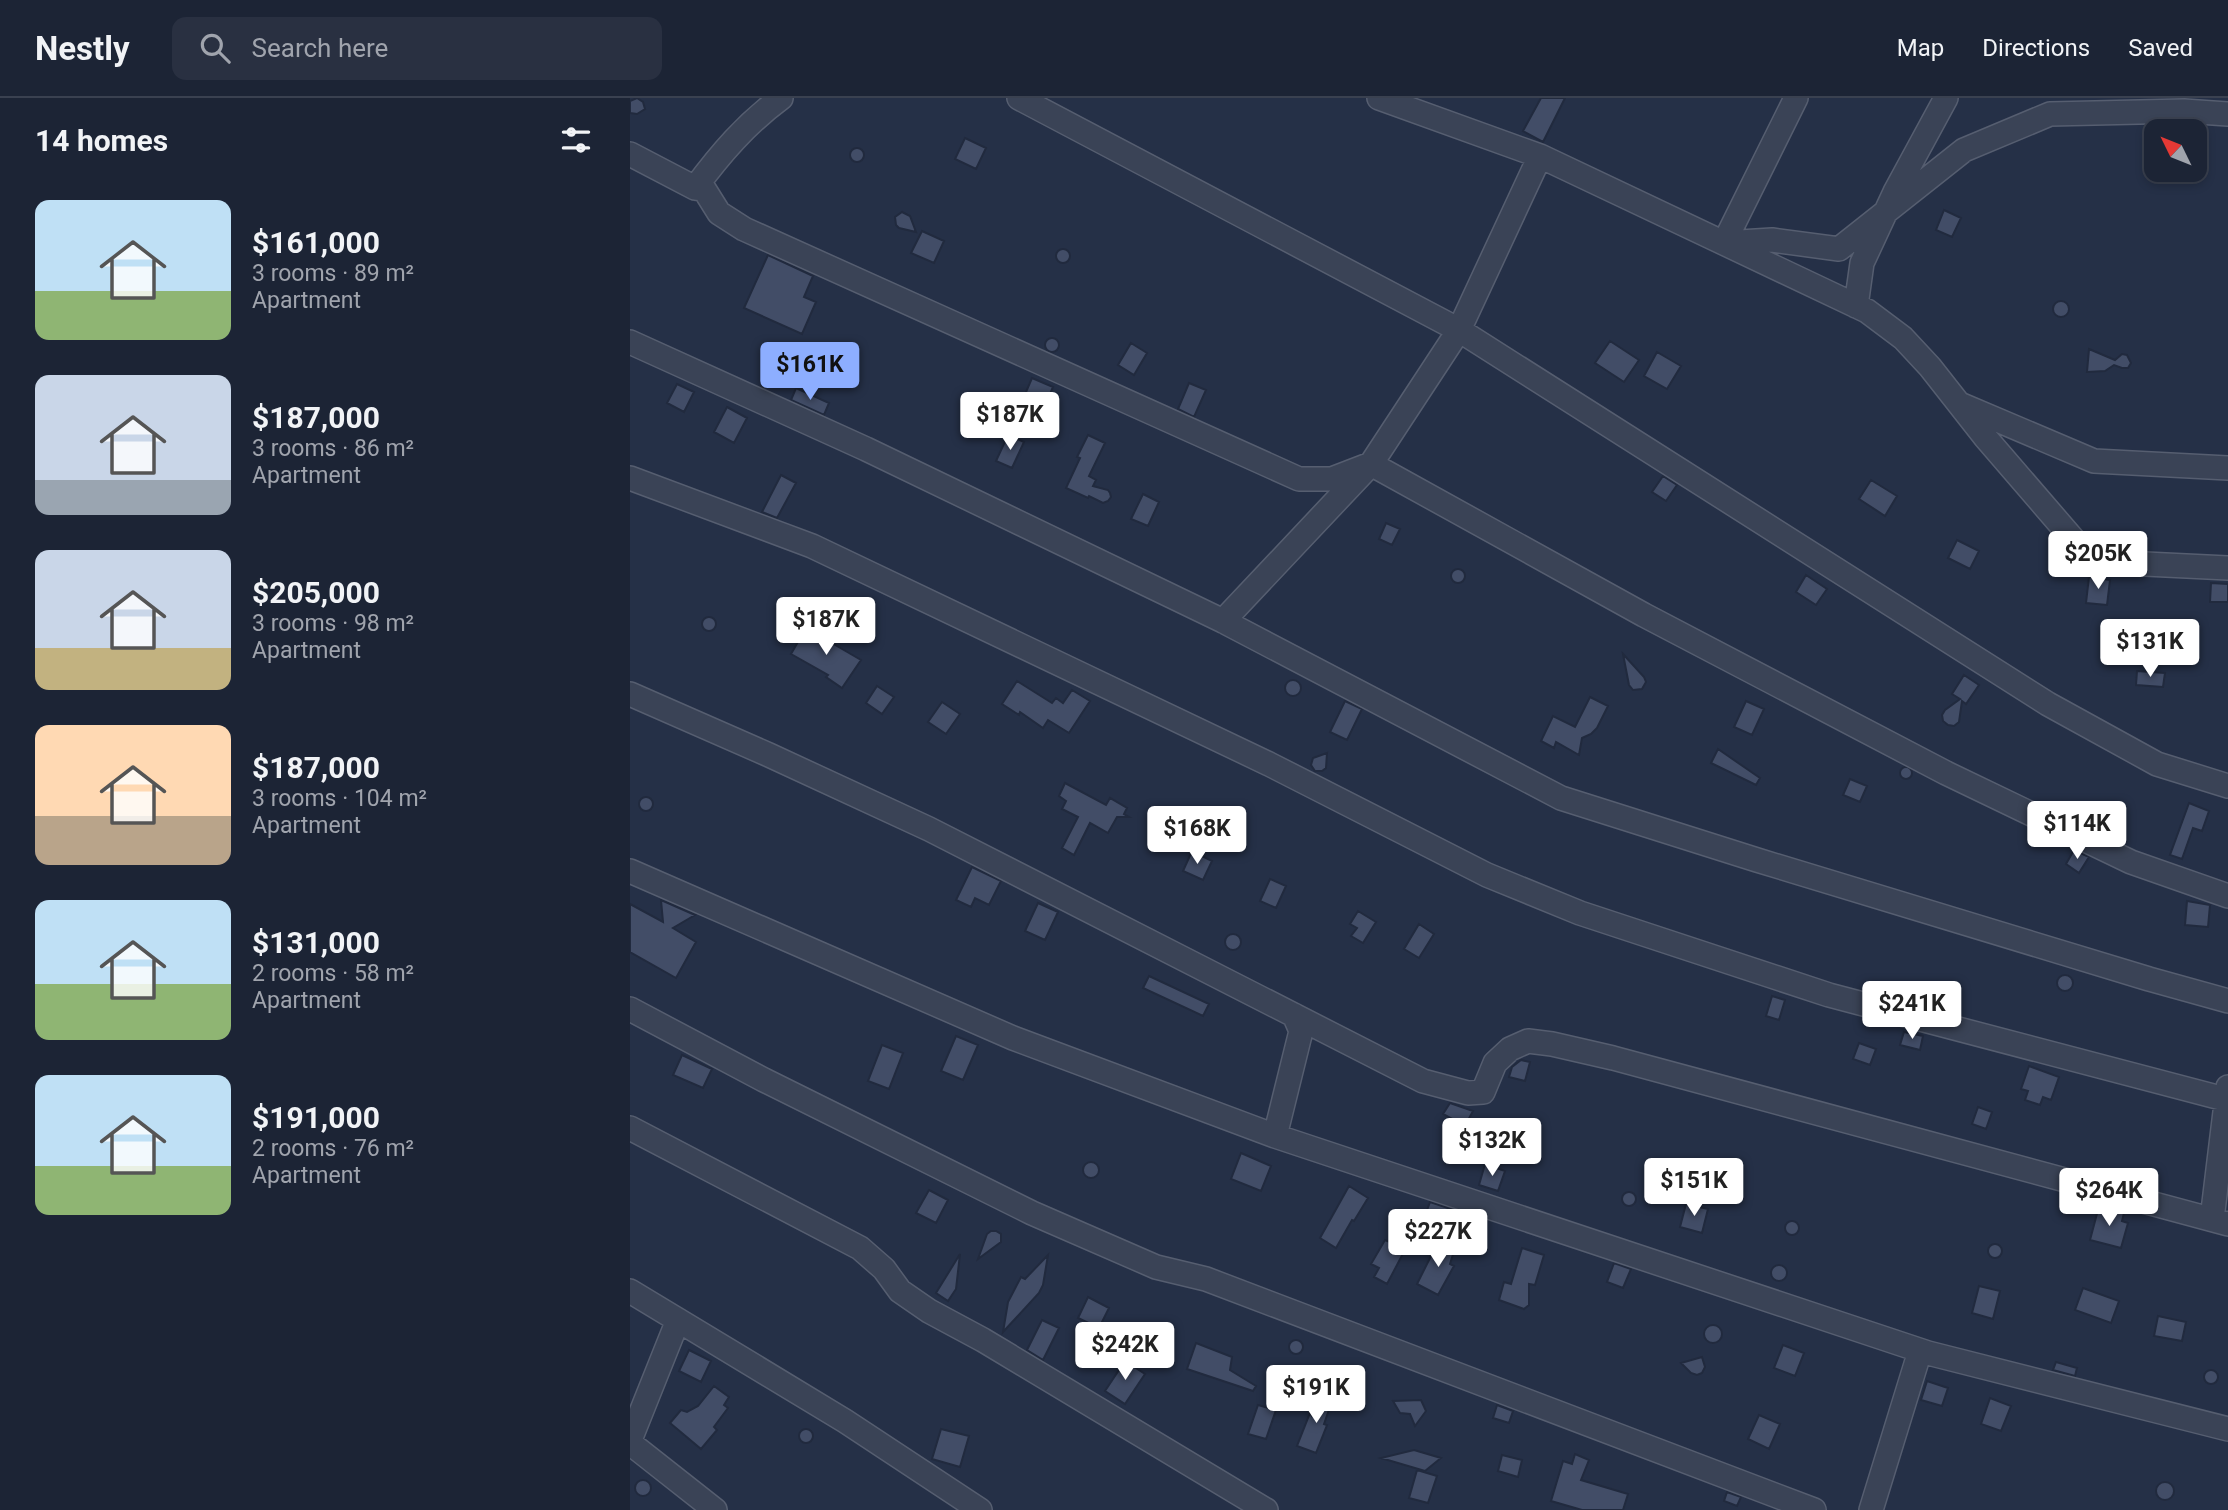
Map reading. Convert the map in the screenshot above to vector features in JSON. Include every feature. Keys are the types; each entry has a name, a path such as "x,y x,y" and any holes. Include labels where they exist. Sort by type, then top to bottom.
{"street":[{"path":"695,188 725,148 761,113 781,98"},
{"path":"1018,98 1459,330 2101,735 2157,764 2228,786"},
{"path":"1379,98 1540,156 1867,311 1903,338 2085,553 2104,562 2228,568"},
{"path":"1724,243 1796,98"},
{"path":"1856,306 1862,264 1946,98"},
{"path":"1724,243 1772,240 1839,249 1964,150 2050,114 2184,111 2228,114"},
{"path":"630,154 695,188 704,189 719,213 744,229 1300,478 1332,479 1371,464 1644,615 1946,773 2131,862 2228,896"},
{"path":"1223,621 1371,464 1459,330 1540,156"},
{"path":"630,342 866,449 1223,621 1561,798 1979,928 2228,1001"},
{"path":"1959,404 2094,461 2228,468"},
{"path":"630,478 812,545 1269,764 1488,876 1580,913 1829,995 2227,1095 2220,1221 1552,1044 1528,1041 1510,1049 1495,1063 1483,1091 1468,1093 1423,1081 929,829 630,694"},
{"path":"630,871 1013,1038 1275,1136 1920,1351 2228,1429"},
{"path":"630,1009 764,1080 1032,1213 1156,1267 1206,1279 1814,1510"},
{"path":"1275,1136 1301,1031 1294,1016"},
{"path":"630,1128 860,1248 884,1269 900,1291 929,1311 983,1340 1266,1510"},
{"path":"630,1292 845,1421 980,1510"},
{"path":"678,1320 630,1441 715,1510"},
{"path":"1871,1510 1920,1351"}],"building":[{"path":"637,98 643,102 645,109 637,114 630,113 630,101"},
{"path":"1541,98 1565,98 1543,142 1523,131"},
{"path":"965,138 986,148 976,169 955,159"},
{"path":"857,148 862,150 862,160 857,162 852,160 850,155 852,150"},
{"path":"1944,210 1961,218 1952,237 1936,230"},
{"path":"902,212 910,216 916,232 896,225 895,217"},
{"path":"922,231 944,241 934,263 911,253"},
{"path":"1063,249 1068,251 1068,261 1063,263 1058,261 1056,256 1058,251"},
{"path":"768,255 813,276 804,297 816,302 802,334 744,308"},
{"path":"2061,301 2067,303 2067,315 2061,317 2055,315 2053,309 2055,303"},
{"path":"1052,338 1057,340 1057,350 1052,352 1047,350 1045,345 1047,340"},
{"path":"1610,341 1639,360 1624,382 1595,363"},
{"path":"1131,343 1147,353 1134,375 1118,365"},
{"path":"2089,349 2115,360 2122,354 2127,355 2131,363 2128,368 2114,365 2105,371 2087,372"},
{"path":"1657,352 1681,366 1667,389 1644,376"},
{"path":"1032,378 1053,387 1044,408 1040,406 1045,422 1038,429 1031,429 1029,422 1037,405 1023,399"},
{"path":"1189,383 1206,390 1194,417 1178,409"},
{"path":"677,384 694,392 684,412 667,403"},
{"path":"796,388 829,403 824,415 791,400"},
{"path":"727,407 747,418 734,443 714,432"},
{"path":"1008,435 1024,442 1012,468 996,461"},
{"path":"1088,435 1105,443 1089,476 1096,480 1093,486 1110,493 1111,497 1103,503 1066,488"},
{"path":"781,475 796,483 777,518 762,512"},
{"path":"1663,476 1677,485 1666,501 1652,492"},
{"path":"1871,480 1897,496 1885,516 1859,499"},
{"path":"1143,494 1159,502 1148,526 1131,519"},
{"path":"1386,523 1400,529 1392,545 1379,539"},
{"path":"1957,540 1979,551 1970,569 1948,558"},
{"path":"1458,569 1463,571 1463,581 1458,583 1453,581 1451,576 1453,571"},
{"path":"1806,575 1827,589 1816,605 1796,592"},
{"path":"2089,577 2110,580 2107,605 2086,603"},
{"path":"2211,583 2228,584 2228,602 2210,602"},
{"path":"709,617 714,619 714,629 709,631 704,629 702,624 704,619"},
{"path":"806,628 861,660 842,688 826,677 828,675 791,654"},
{"path":"1623,654 1644,677 1646,682 1642,689 1633,690 1629,685"},
{"path":"2137,671 2165,673 2163,687 2136,685"},
{"path":"1964,675 1979,685 1966,704 1962,701 1959,722 1954,726 1948,725 1943,721 1942,715 1960,699 1952,694"},
{"path":"1293,680 1301,688 1293,696 1285,688"},
{"path":"1017,681 1052,703 1056,698 1063,703 1072,690 1090,701 1069,733 1048,720 1043,728 1020,712 1019,715 1002,704"},
{"path":"877,686 894,697 882,714 866,703"},
{"path":"1590,697 1608,706 1597,728 1582,738 1579,755 1556,742 1554,748 1541,741 1553,716 1575,727"},
{"path":"1345,701 1362,709 1347,740 1330,732"},
{"path":"1746,701 1764,709 1752,735 1734,727"},
{"path":"942,702 960,714 946,734 928,722"},
{"path":"1718,749 1760,778 1756,785 1711,763"},
{"path":"1327,753 1326,768 1315,771 1311,765 1313,758"},
{"path":"1906,767 1912,773 1906,779 1900,773"},
{"path":"1850,779 1867,786 1860,802 1843,795"},
{"path":"1065,783 1106,805 1110,798 1127,808 1124,814 1129,817 1117,817 1108,833 1090,823 1074,855 1062,848 1078,817 1062,809 1066,801 1059,796"},
{"path":"643,797 649,797 653,804 649,811 643,811 639,807 639,801"},
{"path":"2189,803 2209,811 2202,831 2193,828 2182,859 2170,855"},
{"path":"2074,850 2089,857 2079,873 2066,864"},
{"path":"1192,851 1212,861 1203,880 1183,871"},
{"path":"972,867 1001,881 989,905 975,898 971,907 956,900"},
{"path":"1270,879 1286,886 1276,908 1260,901"},
{"path":"661,900 695,915 673,928 696,942 676,978 630,952 630,904 663,922"},
{"path":"2187,901 2210,905 2208,927 2185,925"},
{"path":"1038,903 1058,912 1045,940 1025,931"},
{"path":"1358,911 1376,922 1363,943 1351,936 1357,928 1350,924"},
{"path":"1419,924 1434,934 1419,958 1404,949"},
{"path":"1233,934 1239,936 1239,948 1233,950 1227,948 1225,942 1227,936"},
{"path":"2062,975 2068,975 2073,983 2071,989 2062,991 2057,986 2057,980"},
{"path":"1149,976 1209,1004 1203,1016 1143,988"},
{"path":"1772,996 1785,1000 1779,1020 1766,1016"},
{"path":"1904,1032 1923,1036 1920,1050 1900,1045"},
{"path":"956,1036 978,1045 963,1080 941,1071"},
{"path":"1859,1043 1876,1049 1870,1065 1853,1059"},
{"path":"882,1045 903,1053 889,1089 868,1081"},
{"path":"682,1055 712,1069 703,1088 673,1075"},
{"path":"1521,1060 1530,1062 1525,1081 1509,1077 1512,1067"},
{"path":"2029,1066 2059,1077 2051,1100 2043,1097 2040,1105 2025,1100 2028,1091 2021,1089"},
{"path":"1450,1103 1473,1111 1465,1126 1443,1114"},
{"path":"1978,1107 1992,1112 1986,1129 1972,1124"},
{"path":"1241,1153 1271,1166 1261,1191 1231,1179"},
{"path":"1091,1162 1099,1170 1091,1178 1083,1170"},
{"path":"1485,1164 1505,1171 1498,1191 1479,1185"},
{"path":"1349,1186 1368,1198 1336,1248 1320,1238"},
{"path":"929,1190 948,1200 936,1223 916,1213"},
{"path":"1629,1192 1634,1194 1634,1204 1629,1206 1624,1204 1622,1199 1624,1194"},
{"path":"1430,1202 1451,1209 1447,1221 1426,1213"},
{"path":"1686,1204 1708,1209 1702,1233 1680,1227"},
{"path":"2099,1206 2124,1213 2122,1221 2128,1223 2121,1248 2090,1240"},
{"path":"1789,1221 1795,1221 1799,1228 1795,1235 1789,1235 1785,1231 1785,1225"},
{"path":"991,1231 1001,1234 1001,1242 978,1259 987,1234"},
{"path":"1394,1239 1407,1246 1387,1284 1374,1277 1379,1268 1371,1264 1385,1240 1392,1243"},
{"path":"1438,1242 1455,1248 1450,1264 1454,1266 1438,1295 1417,1284"},
{"path":"1995,1244 2000,1246 2000,1256 1995,1258 1990,1256 1988,1251 1990,1246"},
{"path":"1522,1248 1544,1255 1535,1285 1529,1284 1529,1305 1524,1309 1499,1300 1504,1282 1511,1284"},
{"path":"960,1254 956,1289 948,1301 936,1293"},
{"path":"1048,1255 1039,1293 1003,1332 1008,1302 1021,1277 1025,1279"},
{"path":"1614,1263 1631,1269 1623,1288 1607,1282"},
{"path":"1779,1265 1787,1273 1779,1281 1771,1273"},
{"path":"1979,1286 2000,1291 1993,1319 1972,1313"},
{"path":"2083,1288 2119,1301 2111,1323 2075,1310"},
{"path":"1088,1297 1109,1308 1099,1328 1078,1318"},
{"path":"2158,1316 2186,1322 2182,1341 2154,1336"},
{"path":"1042,1320 1059,1328 1043,1360 1027,1350"},
{"path":"1713,1325 1719,1328 1722,1334 1719,1340 1713,1343 1707,1340 1704,1334 1707,1328"},
{"path":"1296,1340 1301,1342 1301,1352 1296,1354 1291,1352 1289,1347 1291,1342"},
{"path":"1196,1343 1232,1357 1230,1370 1256,1386 1253,1391 1187,1369"},
{"path":"1783,1345 1804,1353 1795,1376 1774,1368"},
{"path":"689,1350 711,1361 701,1382 679,1371"},
{"path":"1702,1357 1705,1367 1702,1373 1697,1375 1681,1363"},
{"path":"1125,1361 1145,1374 1125,1404 1105,1391"},
{"path":"2056,1362 2077,1368 2075,1376 2053,1370"},
{"path":"2211,1370 2216,1372 2216,1382 2211,1384 2206,1382 2204,1377 2206,1372"},
{"path":"1927,1381 1948,1388 1942,1406 1921,1400"},
{"path":"714,1386 729,1397 724,1405 728,1408 714,1427 717,1430 701,1449 670,1423 681,1410 687,1412 698,1406"},
{"path":"1320,1394 1333,1398 1324,1424 1327,1425 1316,1453 1297,1446"},
{"path":"1990,1398 2011,1406 2001,1431 1981,1424"},
{"path":"1421,1400 1426,1411 1415,1426 1410,1414 1400,1413 1393,1401"},
{"path":"1258,1405 1276,1410 1266,1439 1248,1434"},
{"path":"1497,1405 1513,1411 1509,1423 1493,1418"},
{"path":"1759,1415 1780,1424 1769,1449 1748,1439"},
{"path":"806,1429 811,1431 811,1441 806,1443 801,1441 799,1436 801,1431"},
{"path":"941,1429 969,1436 960,1467 932,1459"},
{"path":"1414,1450 1441,1458 1425,1471 1381,1458"},
{"path":"1575,1454 1589,1460 1581,1480 1628,1494 1623,1510 1582,1510 1551,1501 1563,1461 1572,1464"},
{"path":"1502,1455 1522,1460 1518,1477 1498,1471"},
{"path":"1417,1470 1437,1476 1428,1503 1409,1498"},
{"path":"643,1480 651,1488 643,1496 635,1488"},
{"path":"2165,1482 2171,1485 2174,1491 2171,1497 2165,1500 2159,1497 2156,1491 2159,1485"},
{"path":"1727,1492 1741,1497 1737,1506 1724,1501"}]}
